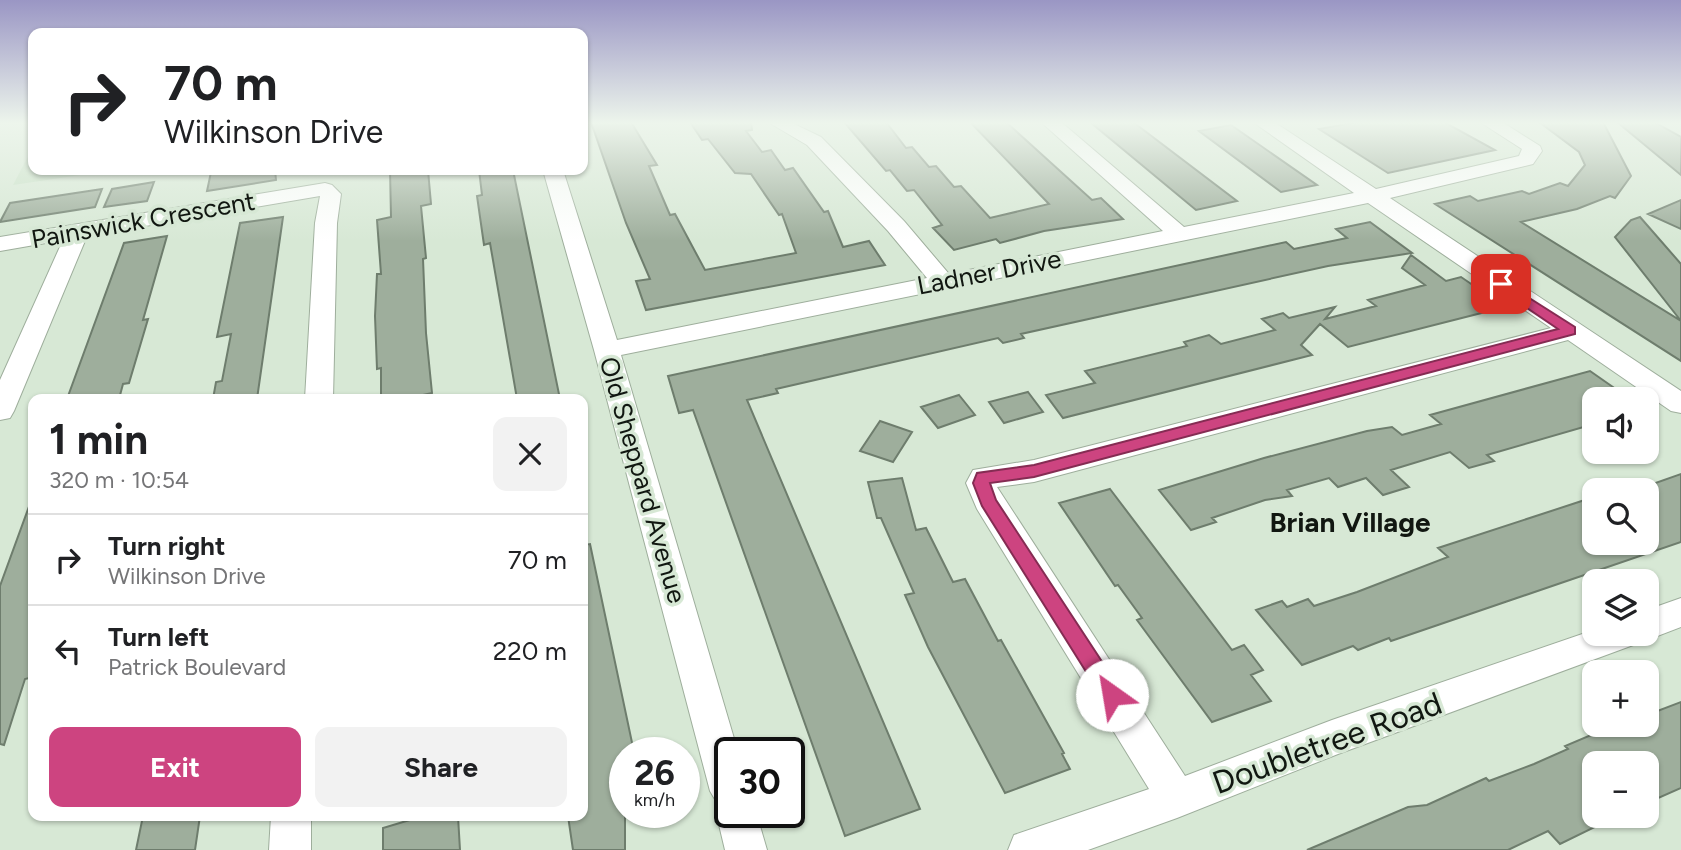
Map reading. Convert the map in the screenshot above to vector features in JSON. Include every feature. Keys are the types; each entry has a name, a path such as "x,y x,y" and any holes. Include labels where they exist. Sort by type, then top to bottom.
{"street":[{"path":"834,162 896,226 942,281"},
{"path":"1096,162 1179,234"},
{"path":"1321,162 1681,404"},
{"name":"Ladner Drive","path":"607,350 1372,196 1519,162"},
{"name":"Old Sheppard Avenue","path":"554,175 607,350 715,737"},
{"name":"Painswick Crescent","path":"0,244 325,190 331,194 326,223 319,394"},
{"path":"0,411 78,232"},
{"path":"1177,799 988,501 981,483 983,478 1034,471 1570,331"},
{"path":"1659,620 1681,612"},
{"name":"Doubletree Road","path":"1029,850 1177,799 1332,738 1590,646"},
{"path":"290,850 291,821"},
{"path":"740,828 746,850"}],"shaded area":[{"path":"25,162 28,162 28,175 80,175 13,185"}],"building":[{"path":"605,162 655,162 657,165 649,166 670,215 675,214 705,270 796,253 782,214 779,215 751,174 735,173 726,162 779,162 785,170 793,168 824,212 828,211 843,247 869,241 885,265 646,310 636,281 650,279 626,223"},
{"path":"878,162 924,162 929,167 936,166 954,187 961,186 990,218 1049,204 1008,162 1050,162 1092,200 1101,198 1123,219 1044,231 1000,243 996,239 954,250 933,228 942,225 914,190 907,191 890,170 886,171"},
{"path":"1138,162 1185,162 1237,201 1196,210"},
{"path":"1240,162 1284,162 1317,185 1281,192"},
{"path":"1370,162 1441,162 1388,173"},
{"path":"1583,162 1624,162 1631,176 1615,198 1610,196 1577,209 1521,222 1681,321 1681,361 1435,204 1470,196 1478,201 1522,191 1529,194 1560,183 1568,186 1585,165"},
{"path":"1665,162 1681,162 1681,175"},
{"path":"210,175 276,175 276,180 207,191"},
{"path":"390,175 428,175 431,204 421,206 426,258 423,259 426,333 432,393 428,394 381,394 375,316 377,274 381,274 377,220 391,217"},
{"path":"480,175 514,175 559,394 516,394 490,243 484,245 477,196 482,195"},
{"path":"154,182 147,201 104,207 112,189"},
{"path":"102,189 95,207 0,222 10,203"},
{"path":"1681,200 1681,229 1648,214"},
{"path":"283,217 258,394 214,394 216,382 222,381 231,334 217,337 240,223"},
{"path":"1640,217 1681,264 1681,321 1615,237 1631,220"},
{"path":"1370,222 1412,253 1328,266 1021,334 1024,338 1003,343 998,338 776,389 778,393 747,400 920,809 845,836 693,410 679,413 668,376 1286,242 1294,249 1347,238 1336,229"},
{"path":"167,236 143,320 148,319 129,383 123,384 120,394 69,394 124,243"},
{"path":"1411,255 1446,281 1461,277 1505,307 1348,347 1320,324 1301,345 1312,355 1063,418 1046,395 1095,383 1085,371 1187,346 1184,342 1209,335 1221,344 1275,330 1262,319 1283,313 1289,318 1335,307 1325,319 1376,306 1368,300 1425,285 1402,268"},
{"path":"1590,371 1613,387 1582,387 1582,427 1487,455 1494,461 1469,468 1450,452 1391,470 1409,487 1383,495 1366,478 1338,487 1329,478 1287,490 1292,496 1265,500 1212,518 1216,522 1191,530 1159,490 1264,458 1367,431 1392,427 1402,435 1441,424 1430,415"},
{"path":"1028,392 1043,412 1004,423 989,402"},
{"path":"959,395 975,415 938,428 921,407"},
{"path":"880,421 912,432 893,462 860,451"},
{"path":"1681,474 1681,542 1659,550 1659,482"},
{"path":"902,478 916,530 926,528 953,582 965,579 1064,753 1062,754 1070,769 1005,793 928,647 905,595 914,593 881,518 877,518 868,482"},
{"path":"1110,489 1232,650 1244,645 1263,670 1251,675 1271,701 1212,722 1137,620 1142,618 1118,585 1115,586 1059,503"},
{"path":"1582,501 1582,555 1643,555 1602,569 1582,569 1582,576 1391,641 1389,638 1358,650 1353,646 1302,665 1256,610 1282,601 1287,607 1308,599 1314,606 1357,592 1448,557 1438,548"},
{"path":"28,509 28,678 25,679 4,745 0,744 0,586"},
{"path":"590,544 631,737 609,737 609,828 625,828 625,850 573,850 569,821 588,821"},
{"path":"1681,702 1681,788 1659,798 1659,751 1582,751 1582,828 1593,828 1560,844 1548,831 1508,850 1307,850 1408,807 1427,805 1486,778 1489,781 1534,764 1568,749 1565,746 1586,737 1659,737 1659,710"},
{"path":"142,821 199,821 195,850 136,850"},
{"path":"406,821 458,821 460,850 383,850 383,828"}],"district":[{"name":"Brian Village","path":"1350,522"}],"route":[{"path":"1112,695 1014,537 988,501 981,483 983,478 1034,471 1570,331 1501,284"}]}
